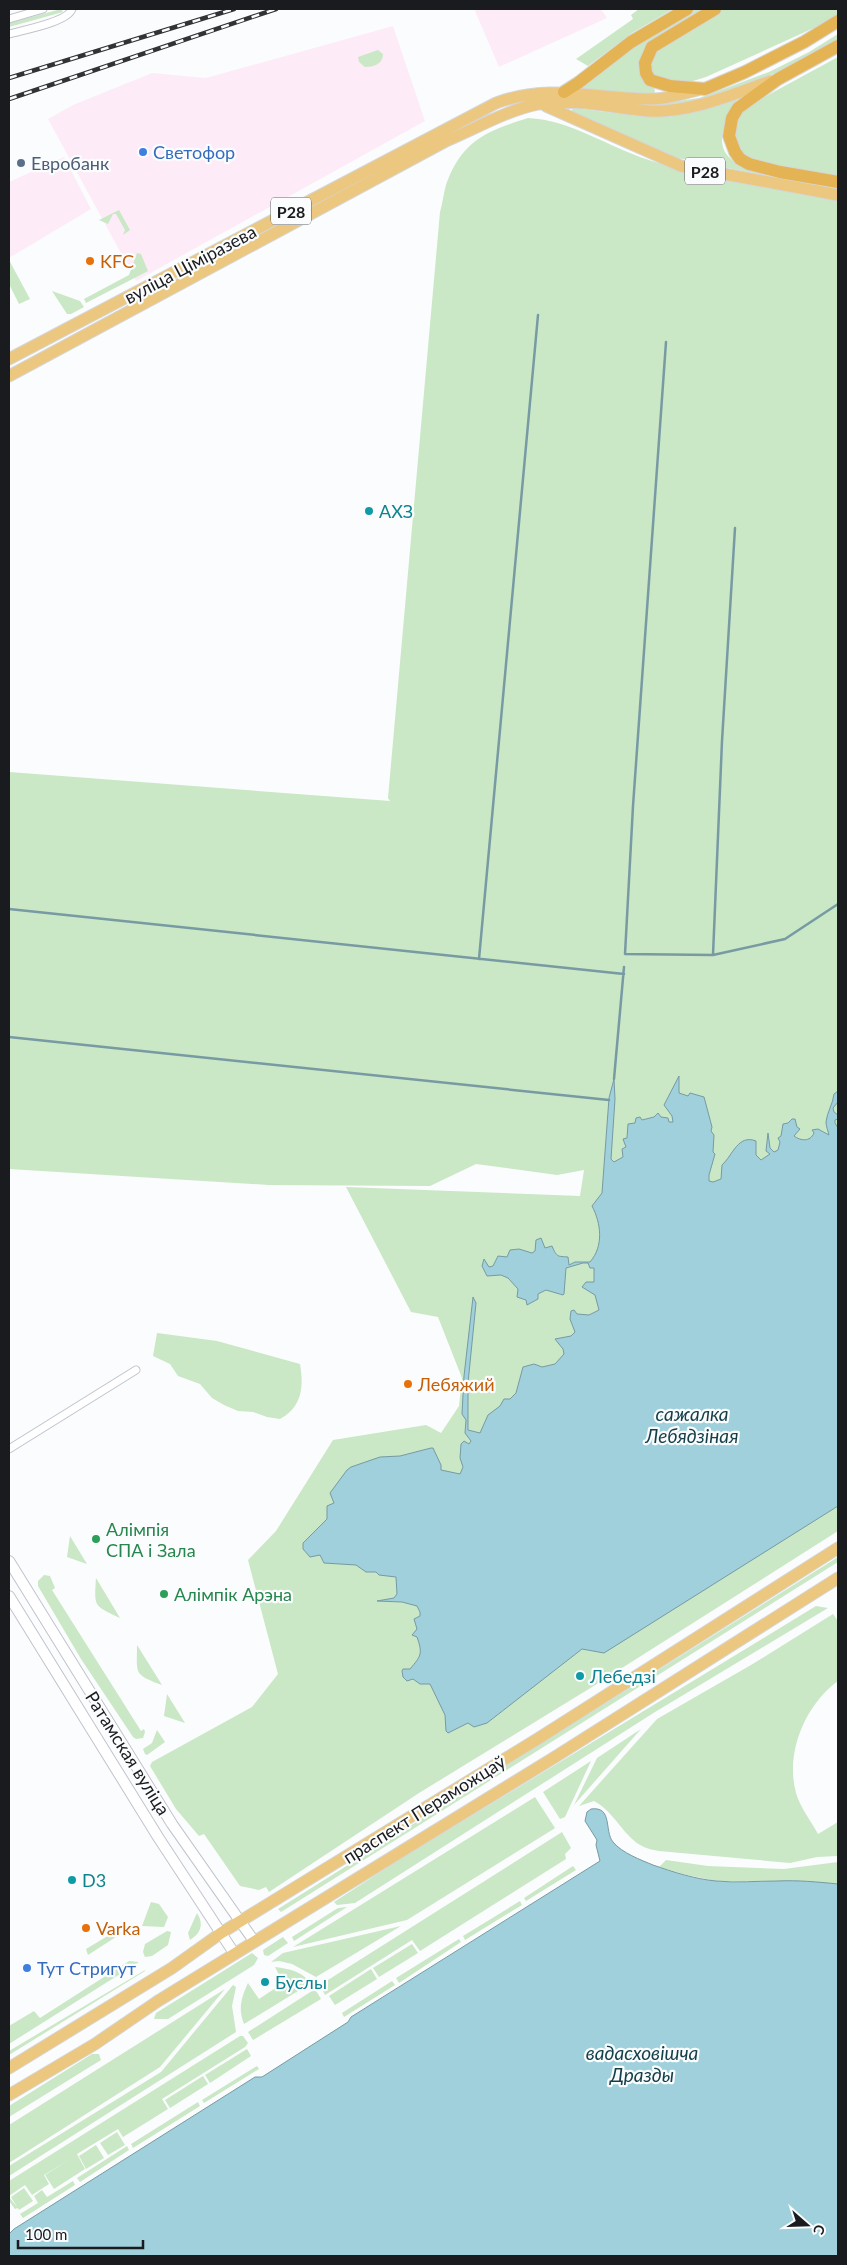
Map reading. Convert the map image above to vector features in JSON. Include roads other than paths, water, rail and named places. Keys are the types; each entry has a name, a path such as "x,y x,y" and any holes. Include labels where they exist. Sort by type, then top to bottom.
{"highway":[{"path":"564,92 631,42 686,9"},
{"name":"Р28","path":"715,9 652,47 645,63 646,73 650,80 670,86 706,89 754,68 804,42 838,21"},
{"name":"Р28","path":"838,46 778,79 738,108 732,118 729,136 734,152 740,159 762,168 838,182"}],"main road":[{"name":"Р28","path":"540,104 570,103 650,111 679,109 714,100 778,79"},
{"name":"Р28","path":"564,92 656,99 706,89"},
{"name":"вуліца Ціміразева","path":"9,359 496,103 520,95 564,92"},
{"name":"Р28","path":"540,104 681,166 838,195"},
{"name":"вуліца Ціміразева","path":"9,376 446,141 502,115 540,104"},
{"name":"праспект Пераможцаў","path":"9,2068 172,1968 222,1932 539,1738 838,1548"},
{"name":"Ратамская вуліца","path":"9,1561 172,1824 254,1941"},
{"name":"праспект Пераможцаў","path":"9,2095 95,2044 234,1953 555,1757 838,1578"},
{"name":"Ратамская вуліца","path":"9,1596 158,1837 234,1953"}],"street":[{"path":"9,19 43,9"},
{"path":"9,34 61,20 69,15 72,9"},
{"path":"9,1449 136,1370"}],"water":[{"name":"сажалка Лебядзіная","path":"679,1076 679,1093 688,1096 690,1093 704,1097 712,1127 711,1131 714,1135 713,1152 715,1154 709,1175 709,1181 713,1182 721,1179 722,1165 736,1147 745,1140 756,1141 756,1155 761,1160 770,1154 766,1151 768,1133 770,1148 774,1152 778,1150 780,1142 778,1138 781,1136 783,1124 788,1123 792,1119 795,1119 797,1127 800,1129 794,1136 800,1139 810,1138 814,1133 812,1130 818,1129 829,1135 826,1124 827,1118 834,1094 838,1091 838,1102 833,1108 834,1112 838,1115 835,1123 838,1128 838,1506 604,1653 582,1649 487,1723 474,1727 468,1723 448,1733 446,1731 445,1715 430,1684 420,1684 413,1679 407,1681 403,1677 403,1669 410,1669 420,1655 417,1637 412,1635 417,1629 414,1619 420,1616 417,1606 402,1602 377,1601 394,1598 397,1594 396,1577 379,1575 376,1572 366,1572 356,1565 324,1563 320,1555 310,1557 303,1549 303,1543 327,1519 327,1506 334,1503 330,1493 351,1467 380,1457 400,1456 433,1448 441,1465 441,1470 460,1474 463,1467 460,1458 461,1444 464,1441 469,1444 471,1441 465,1433 466,1420 462,1414 464,1376 473,1297 476,1303 468,1383 468,1430 480,1433 488,1415 500,1406 504,1399 510,1399 516,1393 523,1367 534,1364 542,1367 555,1364 564,1354 563,1349 555,1339 571,1336 575,1332 570,1319 571,1311 574,1310 577,1314 589,1315 599,1310 595,1295 582,1287 586,1282 594,1282 594,1268 590,1268 588,1263 583,1263 566,1268 563,1295 546,1290 538,1294 538,1299 527,1305 526,1300 517,1297 518,1289 508,1278 501,1275 487,1276 482,1266 484,1259 489,1267 493,1266 498,1256 507,1257 510,1250 519,1249 532,1253 535,1251 536,1240 541,1238 545,1248 552,1246 558,1256 568,1257 569,1265 575,1262 590,1262 599,1242 599,1227 592,1206 602,1193 609,1098 614,1079 615,1099 611,1159 614,1162 623,1157 622,1149 626,1147 623,1139 627,1138 628,1124 635,1123 636,1118 640,1117 642,1120 654,1117 658,1113 661,1117 668,1118 669,1122 673,1122 672,1116 664,1105"},
{"name":"вадасховішча Дразды","path":"591,1809 598,1809 605,1815 610,1837 621,1850 643,1861 676,1873 724,1882 793,1881 838,1884 838,2256 9,2256 9,2234 14,2229 255,2077 262,2077 348,2022 351,2017 600,1861 596,1845 597,1840 585,1821 587,1812"}],"waterway":[{"path":"479,959 538,315"},
{"path":"666,342 633,806 625,954 713,955 785,939 838,904"},
{"path":"713,955 722,741 735,528"},
{"path":"9,909 624,974"},
{"path":"614,1079 624,967"},
{"path":"9,1037 609,1100"}],"railway":[{"path":"9,78 234,9"},
{"path":"9,99 276,9"}],"place":[{"name":"Светофор","path":"143,152"},
{"name":"Евробанк","path":"21,163"},
{"name":"KFC","path":"90,261"},
{"name":"АХЗ","path":"369,511"},
{"name":"Лебяжий","path":"408,1384"},
{"name":"Алімпія СПА і Зала","path":"96,1539"},
{"name":"Алімпік Арэна","path":"164,1594"},
{"name":"Лебедзі","path":"580,1676"},
{"name":"D3","path":"72,1880"},
{"name":"Varka","path":"86,1928"},
{"name":"Тут Стригут","path":"27,1968"},
{"name":"Буслы","path":"265,1982"}]}
